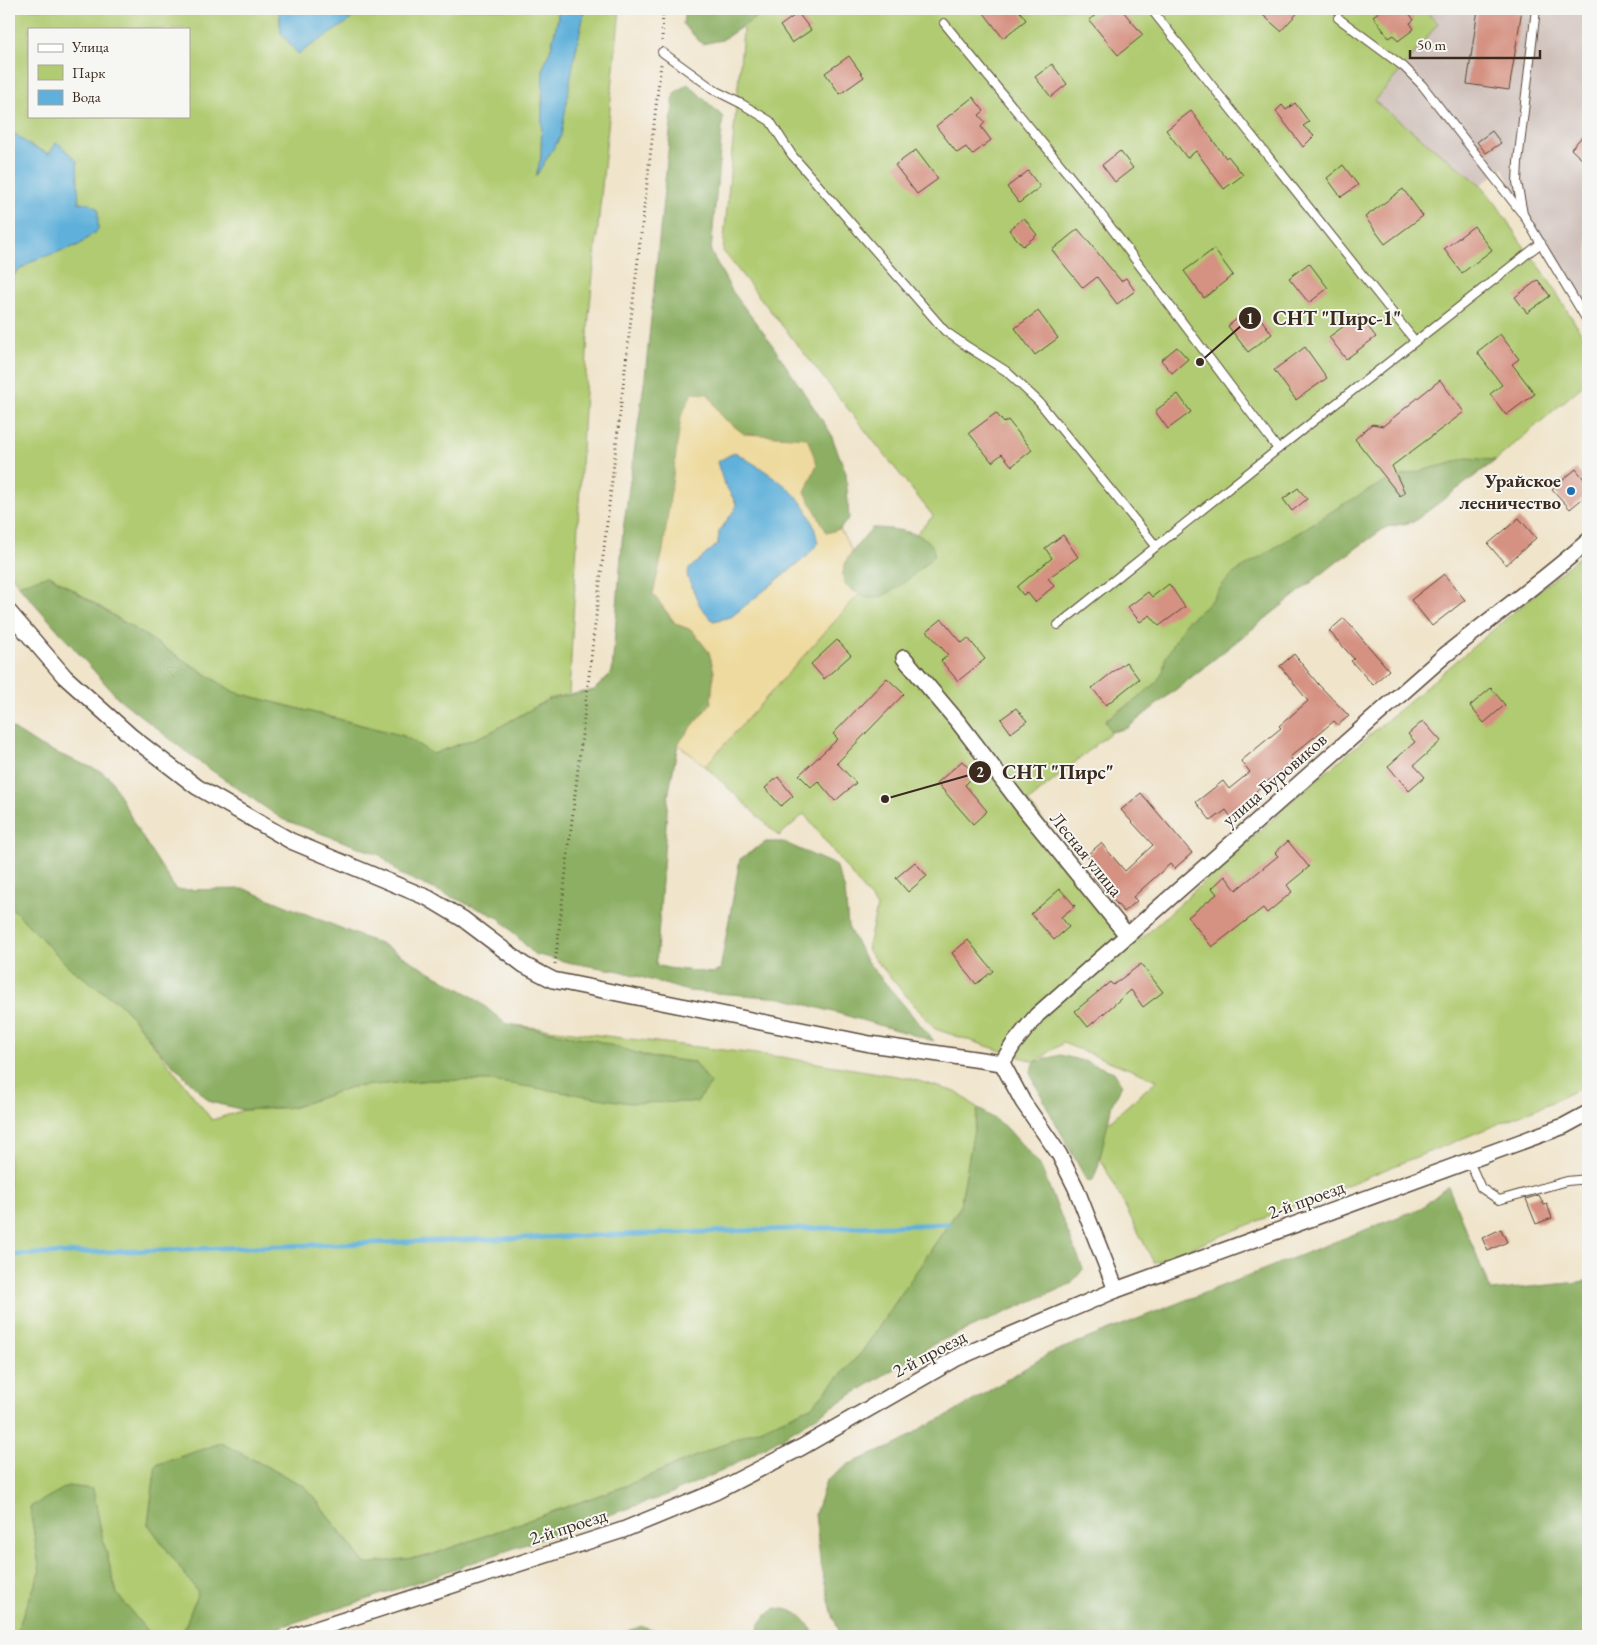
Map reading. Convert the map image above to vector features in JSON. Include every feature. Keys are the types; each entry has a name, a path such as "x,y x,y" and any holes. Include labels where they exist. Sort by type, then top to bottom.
{"street":[{"name":"улица Буровиков","path":"1002,1063 1013,1045 1037,1015 1444,656 1559,567 1588,540"},
{"path":"9,612 65,677 132,737 198,787 291,841 428,898 463,919 524,965 553,980 870,1044 1002,1063 1024,1102 1058,1154 1076,1188 1116,1290"},
{"name":"Лесная улица","path":"904,658 959,723 1027,812 1127,935"},
{"name":"2-й проезд","path":"294,1636 623,1530 715,1492 802,1447 957,1358 1116,1290 1564,1126 1588,1114"}],"lane":[{"path":"1151,9 1416,341"},
{"path":"1522,214 1517,182 1518,162 1536,9"},
{"path":"1338,18 1404,67 1422,85 1522,214 1588,322"},
{"path":"944,23 1100,213 1278,449"},
{"path":"662,52 716,92 742,104 770,121 792,155 946,331 1006,371 1039,402 1156,546"},
{"path":"1058,625 1278,449 1541,243"},
{"path":"1469,1161 1481,1188 1499,1200 1567,1181 1588,1179"}],"path":[{"path":"553,980 662,52 664,9"}],"shaded area":[{"path":"1423,9 1588,9 1588,322 1523,214 1503,168 1481,185 1374,101 1404,67 1438,23"}],"green space":[{"path":"9,9 279,9 281,33 348,22 360,9 558,9 558,18 551,48 543,68 541,157 537,174 574,59 585,9 620,9 589,315 569,695 549,699 489,733 433,754 404,736 234,692 50,575 24,592 9,572 9,297 15,273 34,260 79,245 77,161 56,143 50,154 29,145 9,129"},
{"path":"685,9 769,9 722,40 702,44 683,24"},
{"path":"745,9 1423,9 1438,23 1404,67 1374,101 1481,185 1497,205 1520,241 1543,271 1588,344 1588,381 1496,460 1413,522 1386,527 1338,561 1127,728 1111,732 1028,802 1140,940 1292,801 1588,549 1588,1084 1550,1103 1154,1263 1090,1138 1157,1080 1063,1043 1035,1062 935,1029 867,950 877,907 804,814 779,836 705,766 859,594 933,516 723,251"},
{"path":"688,84 723,117 711,252 732,291 769,340 830,432 846,473 849,518 840,529 827,533 805,492 817,464 767,436 744,434 722,417 708,394 663,551 653,594 675,624 692,630 709,652 714,671 711,703 678,744 668,797 656,965 713,973 720,970 740,859 766,842 783,842 835,865 845,890 848,927 865,959 934,1041 782,998 688,991 620,971 534,954 499,918 400,874 380,855 282,819 198,761 118,698 18,585 49,575 234,692 404,736 433,754 489,733 549,699 594,690 612,672 623,530 645,377 674,93"},
{"path":"1466,458 1496,460 1413,522 1386,527 1338,561 1127,728 1111,732 1105,720 1134,701 1155,684 1163,672 1165,659 1185,623 1205,607 1233,574 1342,505 1380,484 1407,474"},
{"path":"872,528 895,530 920,536 931,544 935,555 894,590 872,598 853,592 845,586 842,578 847,560"},
{"path":"9,726 40,746 100,771 110,778 139,832 176,890 245,889 387,947 472,996 506,1024 594,1040 649,1057 694,1062 711,1084 697,1102 629,1103 492,1081 431,1080 351,1087 295,1107 244,1110 210,1102 162,1054 124,1007 70,968 9,905"},
{"path":"9,905 70,968 124,1007 212,1120 244,1110 295,1107 351,1087 431,1080 492,1081 694,1062 649,1057 594,1040 506,1024 781,1057 908,1078 956,1092 978,1108 960,1207 862,1352 811,1407 628,1485 428,1556 365,1564 306,1487 221,1443 156,1465 148,1524 198,1592 182,1636 151,1636 117,1594 102,1536 93,1490 30,1508 40,1572 15,1636 9,1636"},
{"path":"1060,1055 1114,1072 1122,1085 1112,1104 1098,1167 1093,1180 1087,1181 1030,1073 1035,1062"},
{"path":"978,1108 1007,1128 1040,1165 1083,1269 1071,1284 936,1343 778,1440 722,1471 667,1495 371,1598 252,1636 178,1636 182,1635 198,1592 148,1524 156,1465 221,1443 306,1487 365,1564 428,1556 628,1485 811,1407 862,1352 960,1207"},
{"path":"1448,1186 1491,1291 1588,1281 1588,1636 841,1636 833,1616 821,1568 815,1514 826,1481 849,1464 898,1444 923,1427 953,1413 1048,1354 1421,1208"},
{"path":"68,1486 93,1489 102,1536 117,1594 151,1636 15,1636 40,1572 30,1507"},
{"path":"776,1608 796,1613 808,1624 816,1636 757,1636 763,1620"},
{"path":"642,1626 672,1635 673,1636 615,1636"}],"sand":[{"path":"692,393 708,394 722,417 744,434 807,438 817,464 805,492 827,533 840,529 852,551 845,564 843,576 847,586 859,594 705,766 678,744 711,703 714,671 709,652 692,630 676,624 653,594 663,551 681,417","holes":["723,481 809,555 731,617 713,621 689,569 718,544 719,532 735,509 736,503"]}],"water":[{"path":"279,9 360,9 348,22 298,54 281,33"},
{"path":"558,9 585,9 574,59 561,136 536,176 541,157 543,68 551,48 558,18"},
{"path":"9,129 29,145 49,154 57,142 77,161 79,203 89,203 98,209 98,230 79,245 34,260 15,273 9,297"},
{"path":"735,452 789,489 806,509 815,529 818,543 809,554 731,617 713,621 700,606 687,576 689,569 718,544 719,532 735,509 736,503 723,481 717,462"}],"building":[{"path":"981,9 1018,9 1026,20 1003,38"},
{"path":"1103,9 1121,9 1143,35 1118,55 1089,20"},
{"path":"1256,9 1301,9 1281,31"},
{"path":"1383,9 1406,9 1414,20 1410,23 1414,29 1398,41 1394,35 1389,38 1373,16"},
{"path":"1478,9 1522,9 1509,90 1467,84"},
{"path":"798,13 811,30 792,43 780,26"},
{"path":"849,56 864,77 840,94 825,73"},
{"path":"1052,64 1067,84 1051,97 1035,77"},
{"path":"973,97 984,111 979,115 985,122 981,127 991,140 972,155 966,147 957,153 936,126"},
{"path":"1295,103 1309,122 1303,126 1314,136 1303,147 1276,111 1282,105 1286,110"},
{"path":"1191,111 1226,158 1228,156 1243,175 1224,189 1196,151 1187,158 1166,130"},
{"path":"1588,130 1588,165 1571,149"},
{"path":"1492,131 1501,143 1486,153 1477,142"},
{"path":"916,150 938,179 917,194 895,165"},
{"path":"1120,151 1133,168 1115,182 1102,165"},
{"path":"1343,165 1358,185 1341,197 1327,178"},
{"path":"1028,171 1040,187 1019,203 1007,187"},
{"path":"1403,189 1423,216 1385,244 1365,217"},
{"path":"1024,218 1037,235 1023,246 1009,230"},
{"path":"1474,226 1492,250 1462,273 1444,249"},
{"path":"1078,229 1121,281 1126,278 1135,291 1117,304 1097,277 1083,288 1052,250"},
{"path":"1214,249 1233,275 1204,298 1184,271"},
{"path":"1309,263 1328,288 1309,303 1289,278"},
{"path":"1538,280 1550,296 1527,313 1515,297"},
{"path":"1252,307 1272,334 1248,352 1228,326"},
{"path":"1038,311 1058,338 1035,355 1015,328"},
{"path":"1359,315 1376,337 1346,359 1329,337"},
{"path":"1500,334 1519,359 1512,364 1535,394 1506,415 1490,394 1502,385 1477,352"},
{"path":"1177,347 1188,359 1172,373 1161,360"},
{"path":"1305,347 1327,378 1296,400 1274,370"},
{"path":"1440,380 1464,412 1392,466 1405,493 1400,496 1355,439 1372,424 1383,426"},
{"path":"1178,394 1191,412 1168,429 1155,411"},
{"path":"996,413 1004,423 1008,420 1032,450 1012,466 1002,454 992,462 969,433"},
{"name":"Урайское лесничество","path":"1576,469 1588,484 1588,494 1570,509 1552,489"},
{"path":"1298,488 1307,499 1292,511 1283,499"},
{"path":"1519,518 1536,538 1506,565 1488,544"},
{"path":"1063,535 1078,557 1048,578 1054,586 1035,602 1027,592 1023,595 1017,587 1052,558 1045,548"},
{"path":"1444,574 1465,600 1432,626 1411,600"},
{"path":"1169,584 1185,607 1159,626 1150,615 1140,622 1128,607 1148,592 1152,597"},
{"path":"1344,618 1389,670 1373,685 1351,661 1354,659 1329,631"},
{"path":"942,619 962,643 968,638 985,659 958,681 941,661 948,655 927,631"},
{"path":"837,640 851,655 824,679 811,664"},
{"path":"1294,654 1318,684 1349,716 1338,725 1334,721 1290,757 1293,761 1256,791 1258,794 1231,817 1226,810 1211,821 1196,802 1223,781 1229,789 1250,772 1241,761 1281,728 1279,726 1308,701 1280,666"},
{"path":"1126,662 1139,679 1106,705 1092,688"},
{"path":"887,678 904,694 837,763 856,783 835,801 818,781 811,787 799,775 838,739 833,734"},
{"path":"1491,688 1505,705 1484,723 1470,706"},
{"path":"1016,708 1027,721 1011,733 1001,719"},
{"path":"1423,721 1441,741 1414,765 1425,777 1409,791 1388,766 1415,742 1408,734"},
{"path":"962,761 975,775 965,785 987,811 973,824 937,783"},
{"path":"778,777 793,796 781,806 765,788"},
{"path":"1141,793 1192,853 1174,869 1170,864 1133,897 1137,901 1124,912 1093,877 1100,870 1087,855 1101,843 1125,871 1153,845 1121,810"},
{"path":"1288,841 1309,867 1287,885 1292,892 1267,913 1263,908 1212,947 1188,917 1217,894 1212,888 1225,876 1236,890 1278,856 1275,853"},
{"path":"915,862 927,876 908,892 896,878"},
{"path":"1060,889 1075,906 1061,917 1069,927 1054,940 1031,914"},
{"path":"968,940 993,971 976,984 952,953"},
{"path":"1141,964 1163,992 1143,1007 1131,990 1088,1027 1075,1011 1110,982 1113,985"},
{"path":"1539,1195 1544,1205 1547,1204 1552,1218 1536,1224 1526,1199"},
{"path":"1501,1229 1507,1242 1488,1251 1482,1238"}],"waterway":[{"path":"9,1255 948,1224"}],"place":[{"name":"СНТ \"Пирс-1\"","path":"1200,362"},
{"name":"Урайское лесничество","path":"1571,491"},
{"name":"СНТ \"Пирс\"","path":"885,799"}]}
